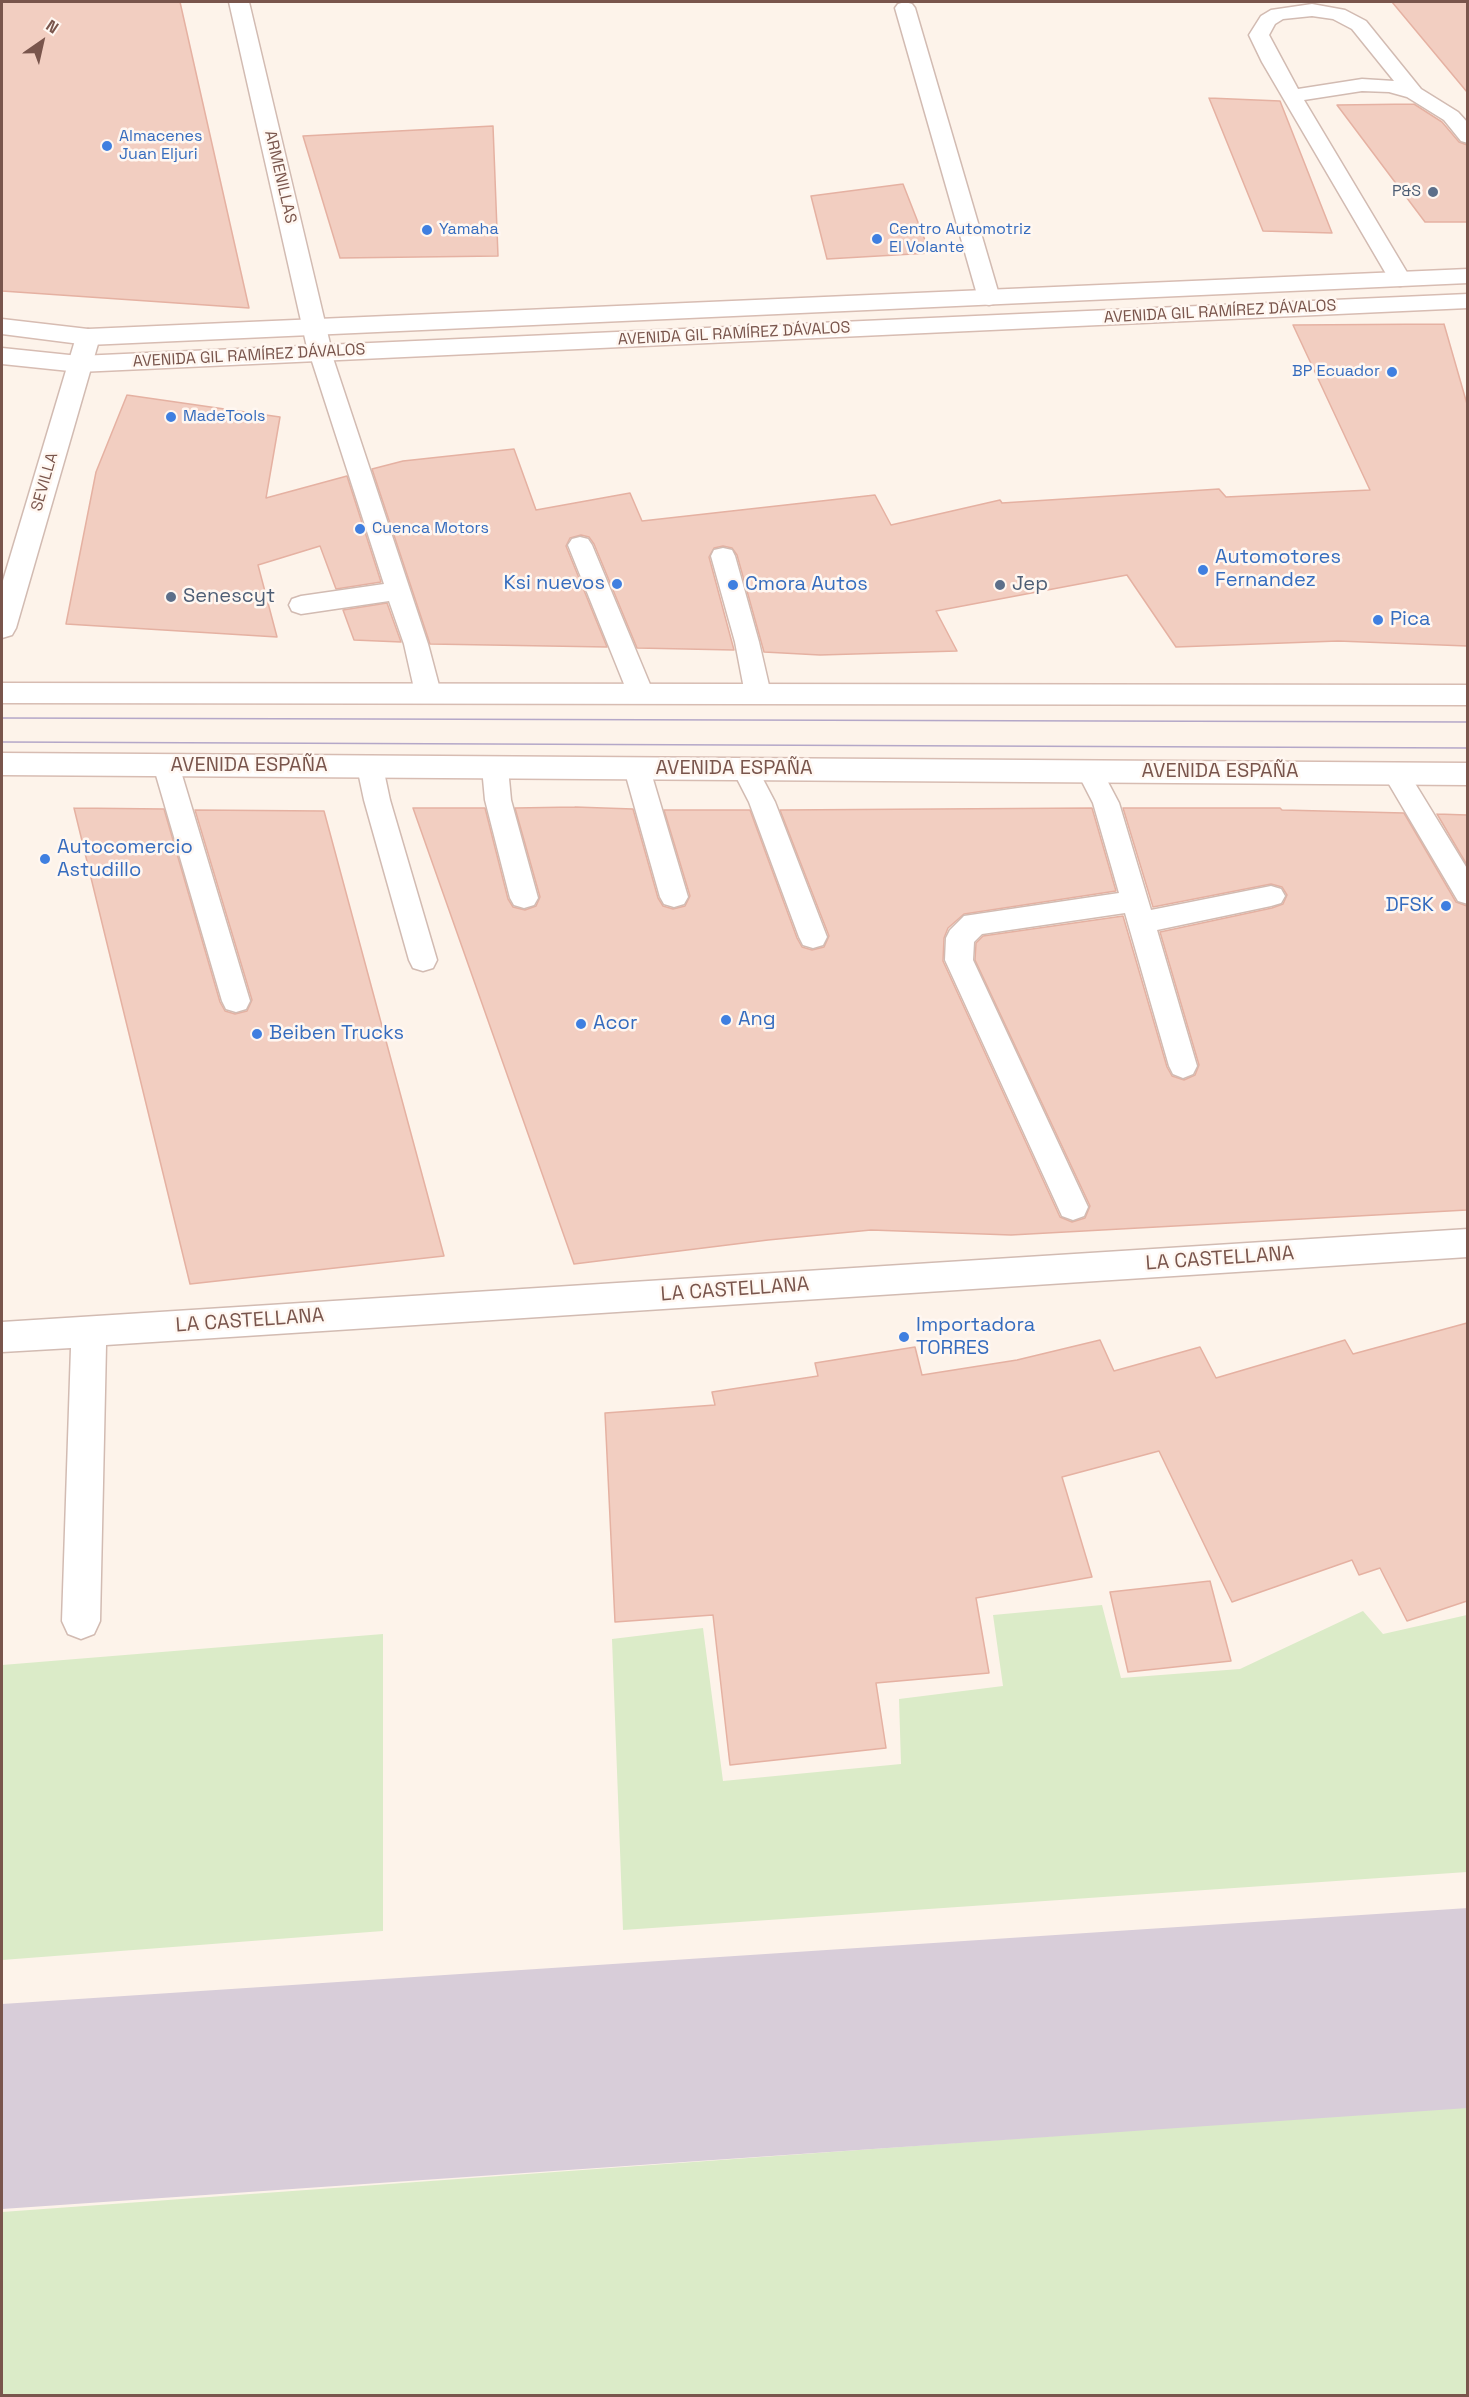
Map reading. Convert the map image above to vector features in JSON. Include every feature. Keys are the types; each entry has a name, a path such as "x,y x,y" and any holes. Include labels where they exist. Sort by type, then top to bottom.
{"main road":[{"name":"ARMENILLAS","path":"239,2 320,352"},
{"name":"AVENIDA GIL RAMÍREZ DÁVALOS","path":"2,327 88,337 1467,276"},
{"name":"AVENIDA GIL RAMÍREZ DÁVALOS","path":"2,356 80,364 1467,301"},
{"name":"SEVILLA","path":"2,628 88,337"},
{"path":"2,693 1467,695"},
{"name":"AVENIDA ESPAÑA","path":"2,764 1467,774"},
{"name":"LA CASTELLANA","path":"2,1337 1467,1243"},
{"path":"81,1620 89,1331"}],"lane":[{"path":"904,8 989,298"},
{"path":"1400,279 1262,45 1259,35 1268,20 1278,14 1312,10 1338,14 1359,26 1414,93"},
{"path":"1292,96 1362,85 1390,86 1414,93 1451,116 1467,137"},
{"path":"320,352 416,644 428,693"},
{"path":"580,545 641,694"},
{"path":"723,556 747,642 758,694"},
{"path":"300,605 397,591"},
{"path":"166,765 236,1001"},
{"path":"370,767 377,800 423,960"},
{"path":"495,768 498,800 524,898"},
{"path":"637,769 674,897"},
{"path":"745,769 762,802 813,937"},
{"path":"1090,772 1106,803 1183,1066"},
{"path":"1396,774 1467,894"},
{"path":"1073,1207 959,960 960,938 974,924 1139,912 1271,896"}],"green space":[{"path":"1102,1605 1121,1678 1240,1669 1363,1611 1383,1634 1467,1615 1467,1872 623,1930 612,1639 703,1628 723,1781 901,1764 899,1699 1003,1686 993,1615"},
{"path":"383,1634 383,1931 2,1960 2,1665"},
{"path":"1467,2106 1467,2395 2,2395 2,2212"}],"building":[{"name":"Almacenes Juan Eljuri","path":"2,2 180,2 249,308 2,291"},
{"path":"1392,2 1467,2 1467,92"},
{"path":"1209,98 1280,101 1332,233 1263,231"},
{"path":"1414,104 1442,122 1459,142 1467,145 1467,222 1425,222 1337,105"},
{"path":"493,126 498,256 340,258 303,136"},
{"path":"903,184 930,253 827,259 811,196"},
{"path":"1444,324 1467,404 1467,646 1338,641 1176,647 1127,575 936,611 957,651 820,655 764,652 737,555 732,548 723,546 714,548 709,557 734,650 637,648 594,544 589,537 581,535 570,538 566,546 607,647 430,644 372,469 403,461 514,449 536,510 630,493 642,521 875,495 891,525 1000,500 1002,503 1219,489 1226,497 1370,490 1293,325"},
{"path":"127,395 280,417 266,498 347,476 381,582 336,589 320,546 258,565 277,637 66,624 96,472"},
{"path":"387,603 401,642 354,640 343,610"},
{"name":"Beiben Trucks","path":"74,808 164,809 220,1002 225,1011 235,1014 247,1011 252,1000 195,810 324,811 444,1256 190,1284"},
{"path":"413,808 485,808 508,899 513,907 525,910 536,906 540,897 515,808 633,809 658,898 663,906 673,909 685,906 690,896 664,810 750,810 797,938 802,947 812,950 824,947 829,936 780,810 1092,808 1116,891 964,914 948,928 944,938 943,961 1060,1217 1072,1222 1085,1218 1090,1206 975,960 976,943 983,936 1123,916 1167,1067 1172,1076 1184,1080 1195,1075 1199,1065 1160,932 1272,908 1283,904 1287,895 1282,887 1271,884 1153,907 1123,808 1280,808 1282,810 1404,813 1456,902 1467,906 1467,1210 1011,1235 871,1230 574,1264"},
{"path":"1437,814 1467,815 1467,865"},
{"path":"1467,1323 1467,1601 1407,1621 1380,1568 1359,1575 1352,1560 1232,1602 1159,1451 1062,1477 1092,1577 976,1598 989,1673 876,1683 886,1748 730,1765 713,1615 615,1622 605,1413 715,1405 712,1392 818,1376 815,1363 915,1347 922,1375 1017,1360 1100,1340 1114,1371 1200,1347 1216,1378 1345,1340 1353,1354"},
{"path":"1210,1581 1231,1661 1128,1672 1110,1592"}],"taxiway":[{"path":"2,2107 1468,2008"}],"tram line":[{"path":"2,718 1468,722"},
{"path":"2,742 1468,748"}],"place":[{"name":"Almacenes Juan Eljuri","path":"107,146"},
{"name":"P&S","path":"1433,192"},
{"name":"Yamaha","path":"427,230"},
{"name":"Centro Automotriz El Volante","path":"877,239"},
{"name":"BP Ecuador","path":"1392,372"},
{"name":"MadeTools","path":"171,417"},
{"name":"Cuenca Motors","path":"360,529"},
{"name":"Automotores Fernandez","path":"1203,570"},
{"name":"Ksi nuevos","path":"617,584"},
{"name":"Cmora Autos","path":"733,585"},
{"name":"Jep","path":"1000,585"},
{"name":"Senescyt","path":"171,597"},
{"name":"Pica","path":"1378,620"},
{"name":"Autocomercio Astudillo","path":"45,859"},
{"name":"DFSK","path":"1446,906"},
{"name":"Ang","path":"726,1020"},
{"name":"Acor","path":"581,1024"},
{"name":"Beiben Trucks","path":"257,1034"},
{"name":"Importadora TORRES","path":"904,1337"}]}
